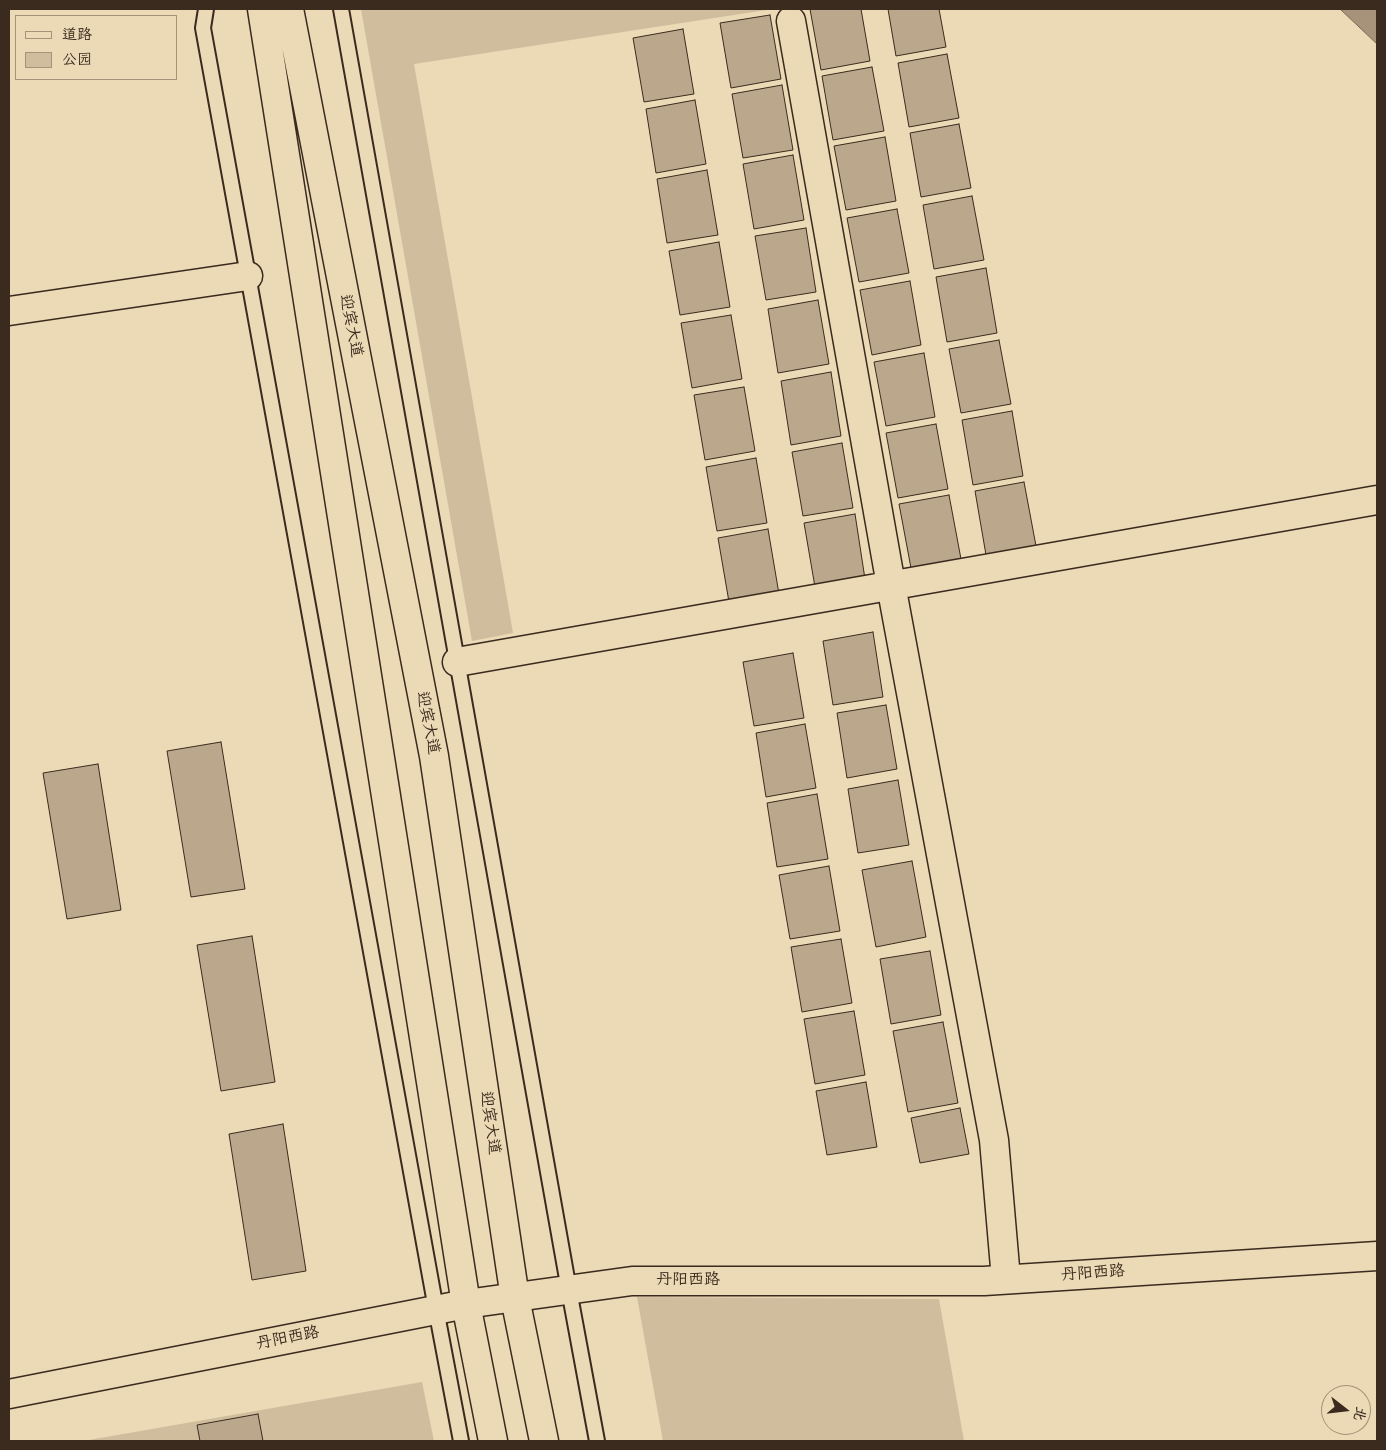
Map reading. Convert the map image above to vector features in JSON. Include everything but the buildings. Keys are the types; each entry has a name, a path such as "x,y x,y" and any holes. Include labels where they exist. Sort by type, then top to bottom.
{"street":[{"path":"262,9 466,1304 493,1441"},
{"name":"迎宾大道","path":"289,9 434,756 515,1298 544,1441"},
{"path":"791,21 891,585 994,1140 1006,1280"},
{"path":"9,311 248,276"},
{"path":"457,662 1377,500"},
{"name":"丹阳西路","path":"9,1394 466,1304 632,1281 1006,1280 1377,1256"}],"lane":[{"path":"206,9 203,28 461,1441"},
{"path":"340,9 597,1441"}],"green space":[{"path":"361,9 773,9 414,64 513,633 472,641"},
{"path":"637,1297 939,1299 964,1441 663,1441"},
{"path":"422,1382 434,1441 83,1441"}],"shaded area":[{"path":"1340,9 1377,9 1377,44"}]}
